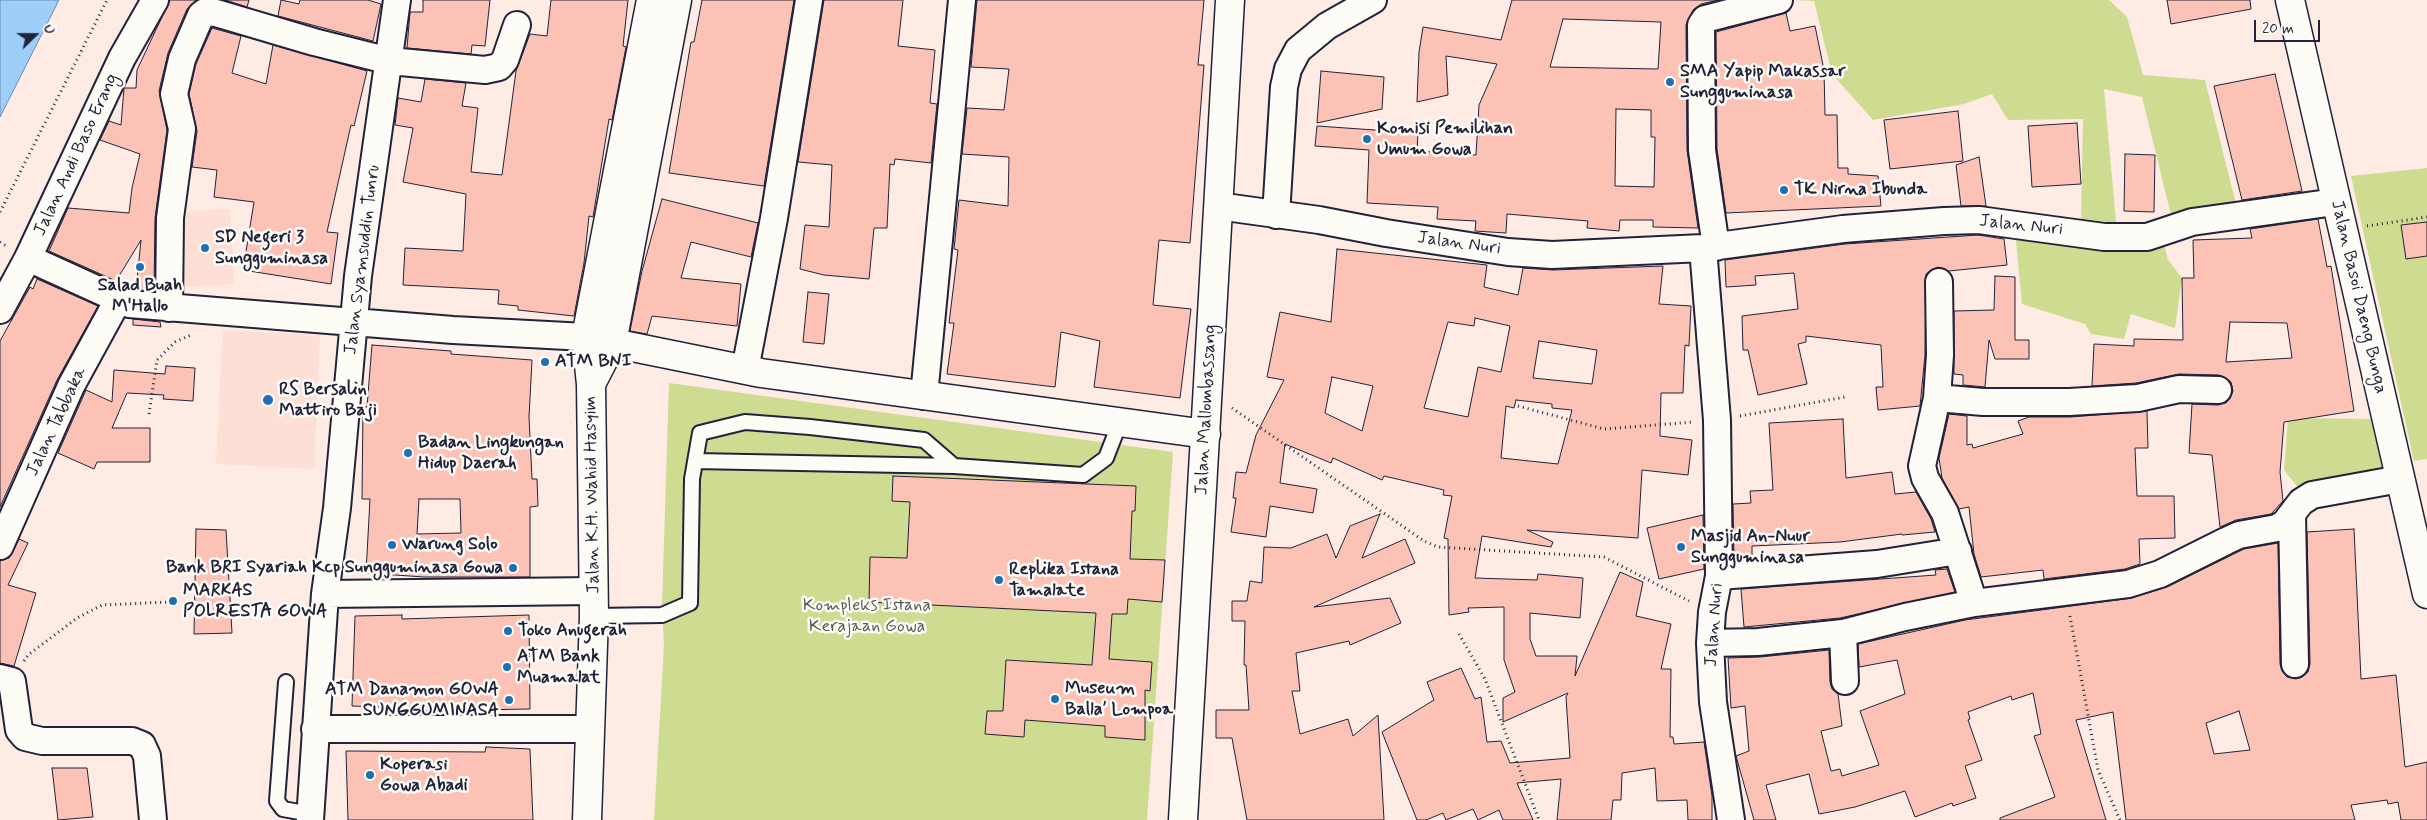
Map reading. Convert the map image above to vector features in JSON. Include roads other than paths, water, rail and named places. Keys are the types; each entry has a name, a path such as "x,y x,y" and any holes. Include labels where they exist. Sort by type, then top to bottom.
{"main road":[{"path":"592,384 586,337 651,0"},
{"name":"Jalan K.H. Wahid Hasyim","path":"587,820 594,603 592,384 612,343 677,0"},
{"name":"Jalan Mallombassang","path":"1183,820 1230,0"},
{"name":"Jalan Basoi Daeng Bunga","path":"2290,0 2335,202 2427,594"},
{"path":"586,337 745,370 1206,434"}],"street":[{"name":"Jalan Andi Baso Erang","path":"0,310 28,258 122,58 154,0"},
{"name":"Jalan Syamsuddin Tunru","path":"310,817 326,594 337,508 354,321 397,0"},
{"path":"745,370 774,218 809,0"},
{"path":"924,396 962,0"},
{"path":"1276,215 1284,88 1288,69 1298,50 1327,26 1373,0"},
{"path":"1710,248 1701,131 1701,24 1704,10 1778,0"},
{"path":"169,308 170,218 182,130 174,94 182,59 201,14 216,12 314,42 390,61 485,70 499,67 505,60 517,25"},
{"name":"Jalan Nuri","path":"1218,206 1526,253 1598,254 1710,248 1843,229 1979,220 2104,237 2146,238 2192,222 2335,202"},
{"name":"Jalan Nuri","path":"1710,248 1717,420 1719,576 1712,612 1710,643 1715,727 1731,820"},
{"path":"28,258 128,304 538,336 586,337"},
{"path":"1939,282 1940,355 1937,398 1922,466 1925,478 1945,513 1974,603"},
{"name":"Jalan Tabbaka","path":"0,546 71,386 118,300"},
{"path":"1937,398 1982,402 2069,402 2138,398 2179,389 2218,390"},
{"path":"1710,643 1758,642 1843,633 1905,617 1974,603 2128,584 2145,580 2226,541 2277,528 2292,515 2301,502 2312,496 2400,479"},
{"path":"2292,515 2295,664"},
{"path":"1719,576 1876,564 1958,551"},
{"path":"326,594 594,603"},
{"path":"1843,633 1845,682"},
{"path":"6,679 19,730 25,737 42,741 132,741 142,745 147,756 153,820"},
{"path":"315,729 590,729"}],"lane":[{"path":"594,603 662,615 690,603 692,480 700,432 745,422 924,440 954,466"},
{"path":"695,461 954,466 1083,475 1106,458 1120,422"},
{"path":"286,682 277,801 283,809 310,817"}],"water":[{"path":"0,0 59,0 0,117"}],"place":[{"name":"SMA Yapip Makassar Sungguminasa","path":"1670,82"},
{"name":"Komisi Pemilihan Umum Gowa","path":"1367,139"},
{"name":"TK Nirna Ibunda","path":"1784,190"},
{"name":"SD Negeri 3 Sungguminasa","path":"205,248"},
{"name":"Salad Buah M'Hallo","path":"140,267"},
{"name":"ATM BNI","path":"545,362"},
{"name":"RS Bersalin Mattiro Baji","path":"268,400"},
{"name":"Badan Lingkungan Hidup Daerah","path":"408,453"},
{"name":"Warung Solo","path":"392,545"},
{"name":"Masjid An-Nuur Sungguminasa","path":"1681,547"},
{"name":"Bank BRI Syariah Kcp Sungguminasa Gowa","path":"513,568"},
{"name":"Replika Istana Tamalate","path":"999,580"},
{"name":"MARKAS POLRESTA GOWA","path":"173,601"},
{"name":"Toko Anugerah","path":"508,631"},
{"name":"ATM Bank Muamalat","path":"507,667"},
{"name":"Museum Ballaʼ Lompoa","path":"1055,699"},
{"name":"ATM Danamon GOWA SUNGGUMINASA","path":"509,700"},
{"name":"Koperasi Gowa Abadi","path":"370,775"}],"park label":[{"name":"Kompleks Istana Kerajaan Gowa","path":"867,616"}]}
